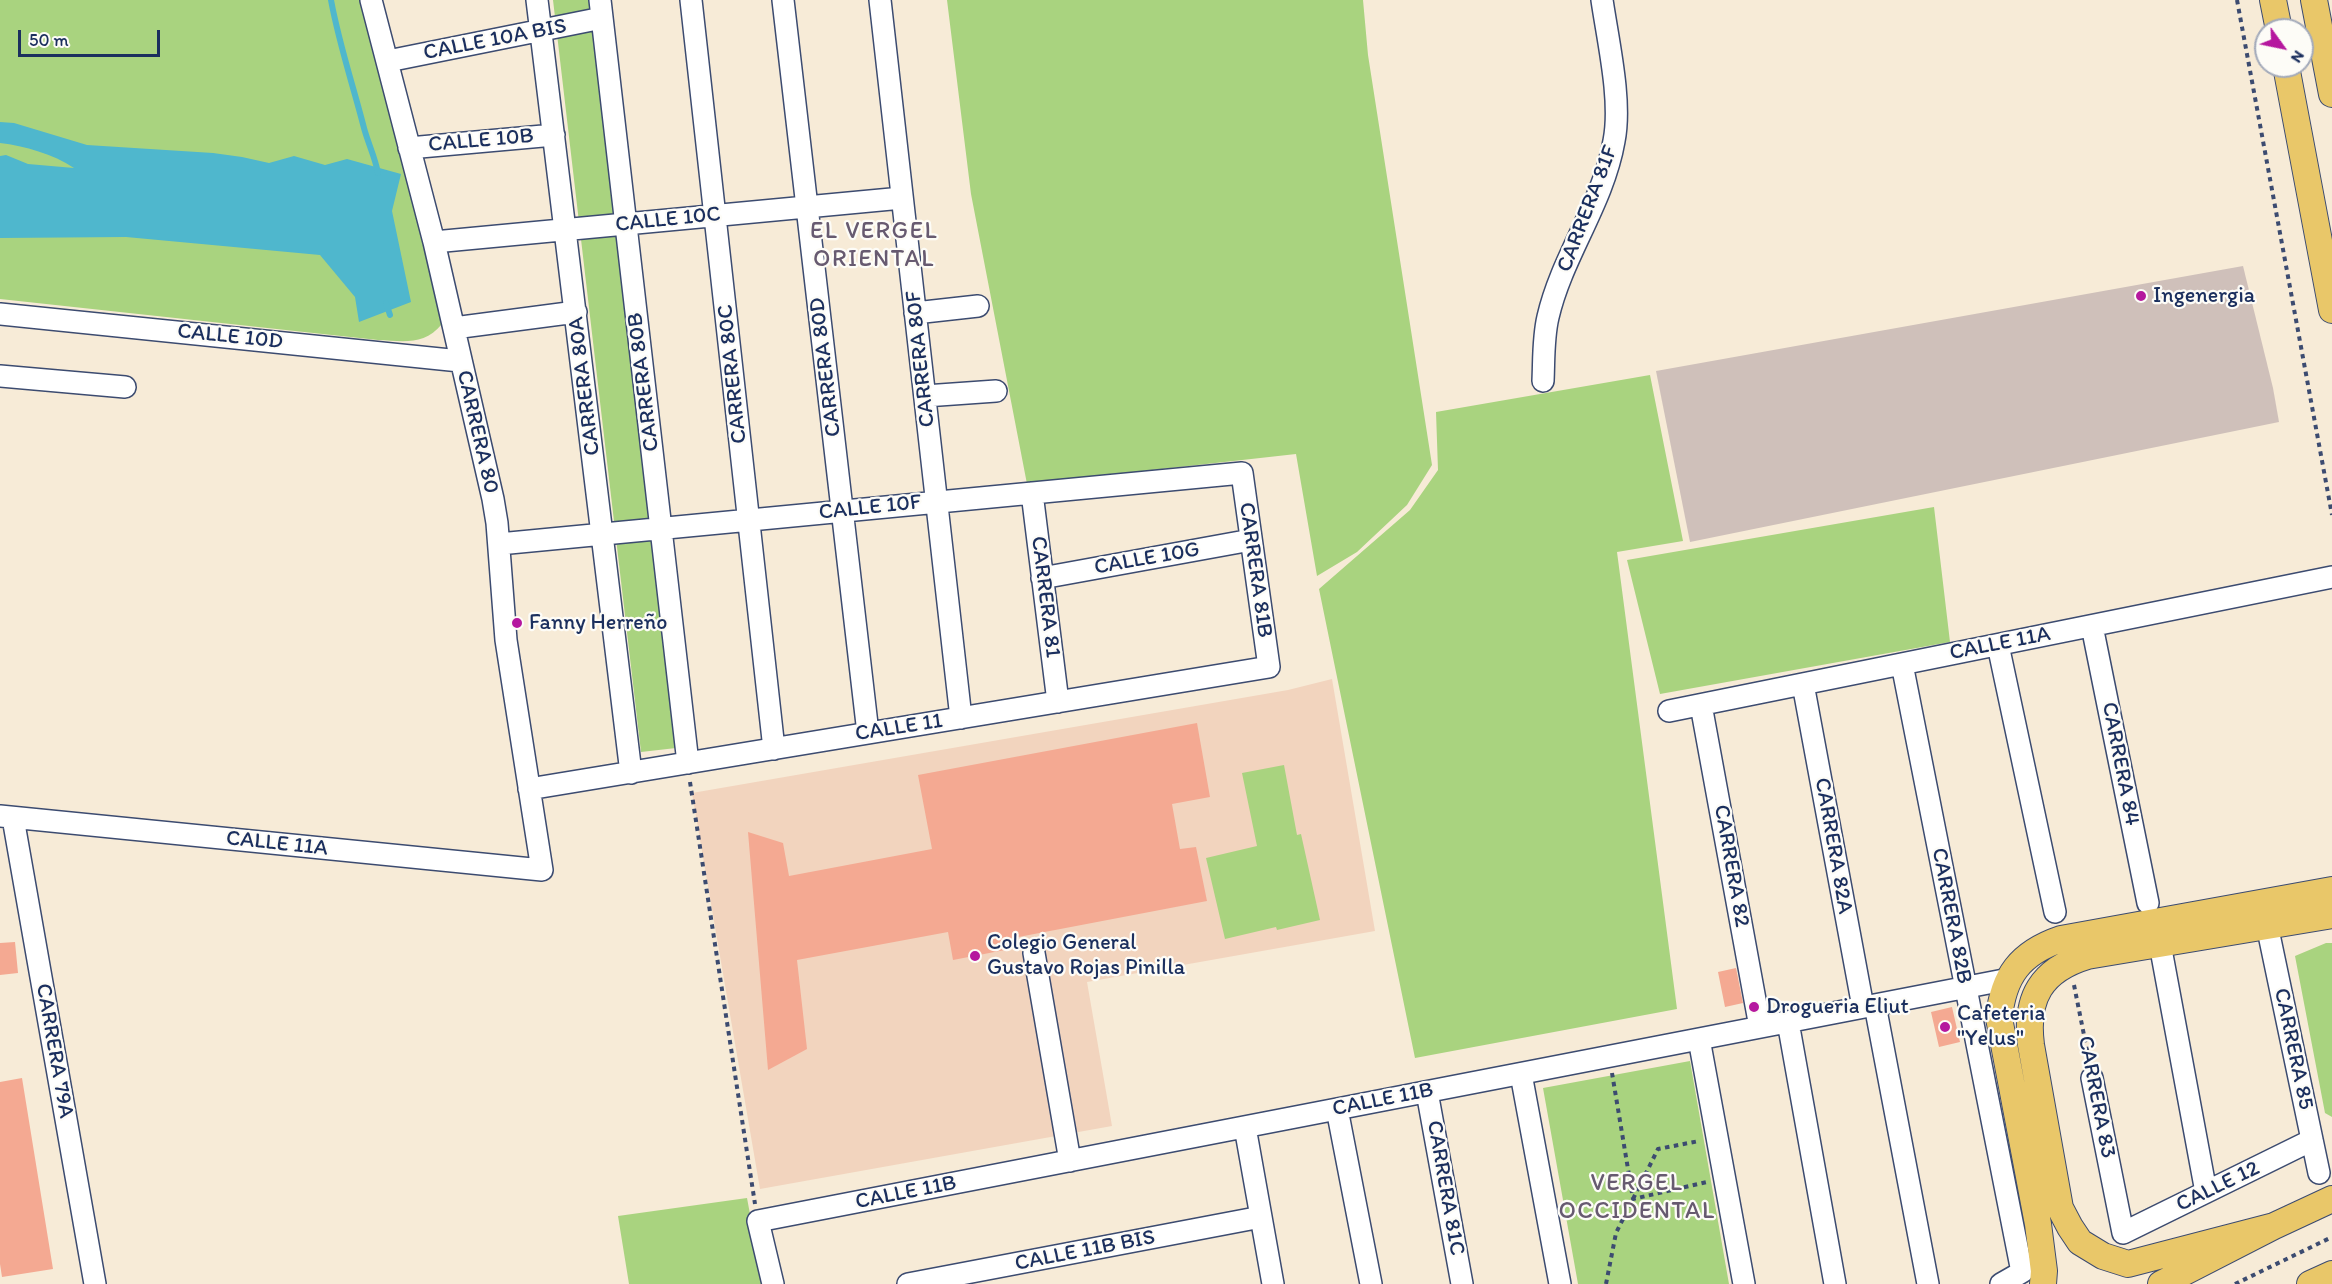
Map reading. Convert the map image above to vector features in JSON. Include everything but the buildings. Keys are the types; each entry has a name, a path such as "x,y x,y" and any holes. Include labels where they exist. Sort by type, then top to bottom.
{"main road":[{"path":"2273,0 2277,18"},
{"path":"2314,0 2332,94"},
{"path":"2288,78 2332,310"},
{"path":"2032,1278 2044,1271 2038,1224 1999,1018 2001,998 2009,979 2028,955 2061,939 2332,890"},
{"path":"2274,1226 2128,1264 2103,1256 2080,1242 2060,1208 2028,1023 2031,1003 2040,986 2055,970 2069,961 2332,915"},
{"path":"2161,1284 2332,1199"},
{"path":"2310,1284 2332,1274"}],"street":[{"name":"CARRERA 80","path":"371,0 434,242 493,499 499,544 506,640 542,870"},
{"name":"CARRERA 80A","path":"537,0 631,773"},
{"name":"CARRERA 80C","path":"691,0 774,749"},
{"name":"CARRERA 80D","path":"783,0 868,733"},
{"name":"CARRERA 80F","path":"880,0 961,718"},
{"name":"CARRERA 81F","path":"1543,381 1548,318 1609,165 1615,138 1616,107 1602,0"},
{"name":"CALLE 10A BIS","path":"388,61 541,31 601,9"},
{"name":"CARRERA 80B","path":"601,9 688,763"},
{"name":"CALLE 10B","path":"409,148 554,135"},
{"name":"CALLE 10C","path":"434,242 902,198"},
{"path":"915,313 978,306"},
{"path":"454,328 576,312"},
{"name":"CALLE 10D","path":"0,314 460,361"},
{"path":"0,376 125,387"},
{"path":"925,396 996,392"},
{"name":"CALLE 10F","path":"499,544 1242,473"},
{"name":"CARRERA 81B","path":"1242,473 1269,667"},
{"name":"CARRERA 81","path":"1032,493 1058,702"},
{"name":"CALLE 10G","path":"1042,578 1251,540"},
{"name":"CALLE 11A","path":"1669,711 2332,577"},
{"name":"CARRERA 84","path":"2092,626 2148,903"},
{"path":"1998,645 2055,912"},
{"name":"CARRERA 82B","path":"1902,664 1965,987 2032,1278"},
{"name":"CALLE 11","path":"529,789 1269,667"},
{"name":"CARRERA 82A","path":"1803,684 1928,1284"},
{"name":"CARRERA 82","path":"1701,705 1760,1027"},
{"name":"CALLE 11A","path":"4,818 542,870"},
{"name":"CARRERA 79A","path":"4,818 95,1284"},
{"name":"CARRERA 85","path":"2267,925 2319,1173"},
{"path":"2160,944 2206,1192"},
{"path":"1034,953 1070,1161"},
{"name":"CALLE 11B","path":"758,1221 2009,979"},
{"path":"1788,1022 1835,1284"},
{"path":"1699,1039 1744,1284"},
{"path":"1521,1074 1560,1284"},
{"name":"CARRERA 83","path":"2092,1078 2123,1233"},
{"name":"CARRERA 81C","path":"1427,1092 1462,1284"},
{"path":"1337,1109 1371,1284"},
{"path":"1245,1127 1273,1284"},
{"name":"CALLE 12","path":"2123,1233 2312,1140"},
{"name":"CALLE 11B BIS","path":"908,1284 1261,1217"},
{"path":"758,1221 773,1284"},
{"path":"2001,1284 2032,1278"}],"path":[{"path":"2237,0 2332,515"},
{"path":"688,763 758,1221"},
{"name":"CARRERA 83","path":"2069,961 2092,1078"},
{"path":"1611,1070 1633,1199"},
{"path":"1606,1284 1616,1233 1658,1149 1708,1140"},
{"path":"1633,1199 1716,1180"},
{"path":"2235,1284 2332,1237"}],"shaded area":[{"path":"2243,266 2279,422 1690,542 1656,371"},
{"name":"Colegio General Gustavo Rojas Pinilla","path":"1332,679 1375,931 1087,982 1112,1126 760,1189 692,793 1288,690"}],"green space":[{"path":"0,0 360,0 442,324 428,336 413,341 378,340 0,299"},
{"path":"553,0 589,0 676,748 641,752"},
{"path":"947,0 1363,0 1368,55 1432,465 1407,505 1357,552 1317,576 1296,454 1027,484 971,194"},
{"path":"1650,375 1683,541 1617,552 1677,1009 1415,1058 1319,589 1410,510 1438,470 1436,412"},
{"path":"1934,507 1950,642 1660,694 1627,560"},
{"path":"1284,765 1297,835 1301,834 1320,920 1225,939 1206,858 1257,846 1242,773"},
{"path":"2326,943 2332,943 2332,1117 2325,1113 2295,956"},
{"path":"1690,1061 1729,1284 1578,1284 1543,1088"},
{"path":"747,1198 763,1284 629,1284 618,1216"}],"water":[{"path":"0,122 14,123 87,145 213,153 269,163 294,156 325,165 347,159 401,174 392,211 411,302 359,322 355,297 320,255 126,237 0,238 0,156 6,155 28,164 74,168 38,151 0,143"}],"waterway":[{"path":"331,0 342,48 378,173"},
{"path":"386,303 390,315"}],"place":[{"name":"Ingenergia","path":"2141,296"},
{"name":"Fanny Herreño","path":"517,623"},
{"name":"Colegio General Gustavo Rojas Pinilla","path":"975,956"},
{"name":"Drogueria Eliut","path":"1754,1007"},
{"name":"Cafeteria \"Yelus\"","path":"1945,1027"}],"district":[{"name":"EL VERGEL ORIENTAL","path":"874,246"},
{"name":"VERGEL OCCIDENTAL","path":"1637,1198"}]}
